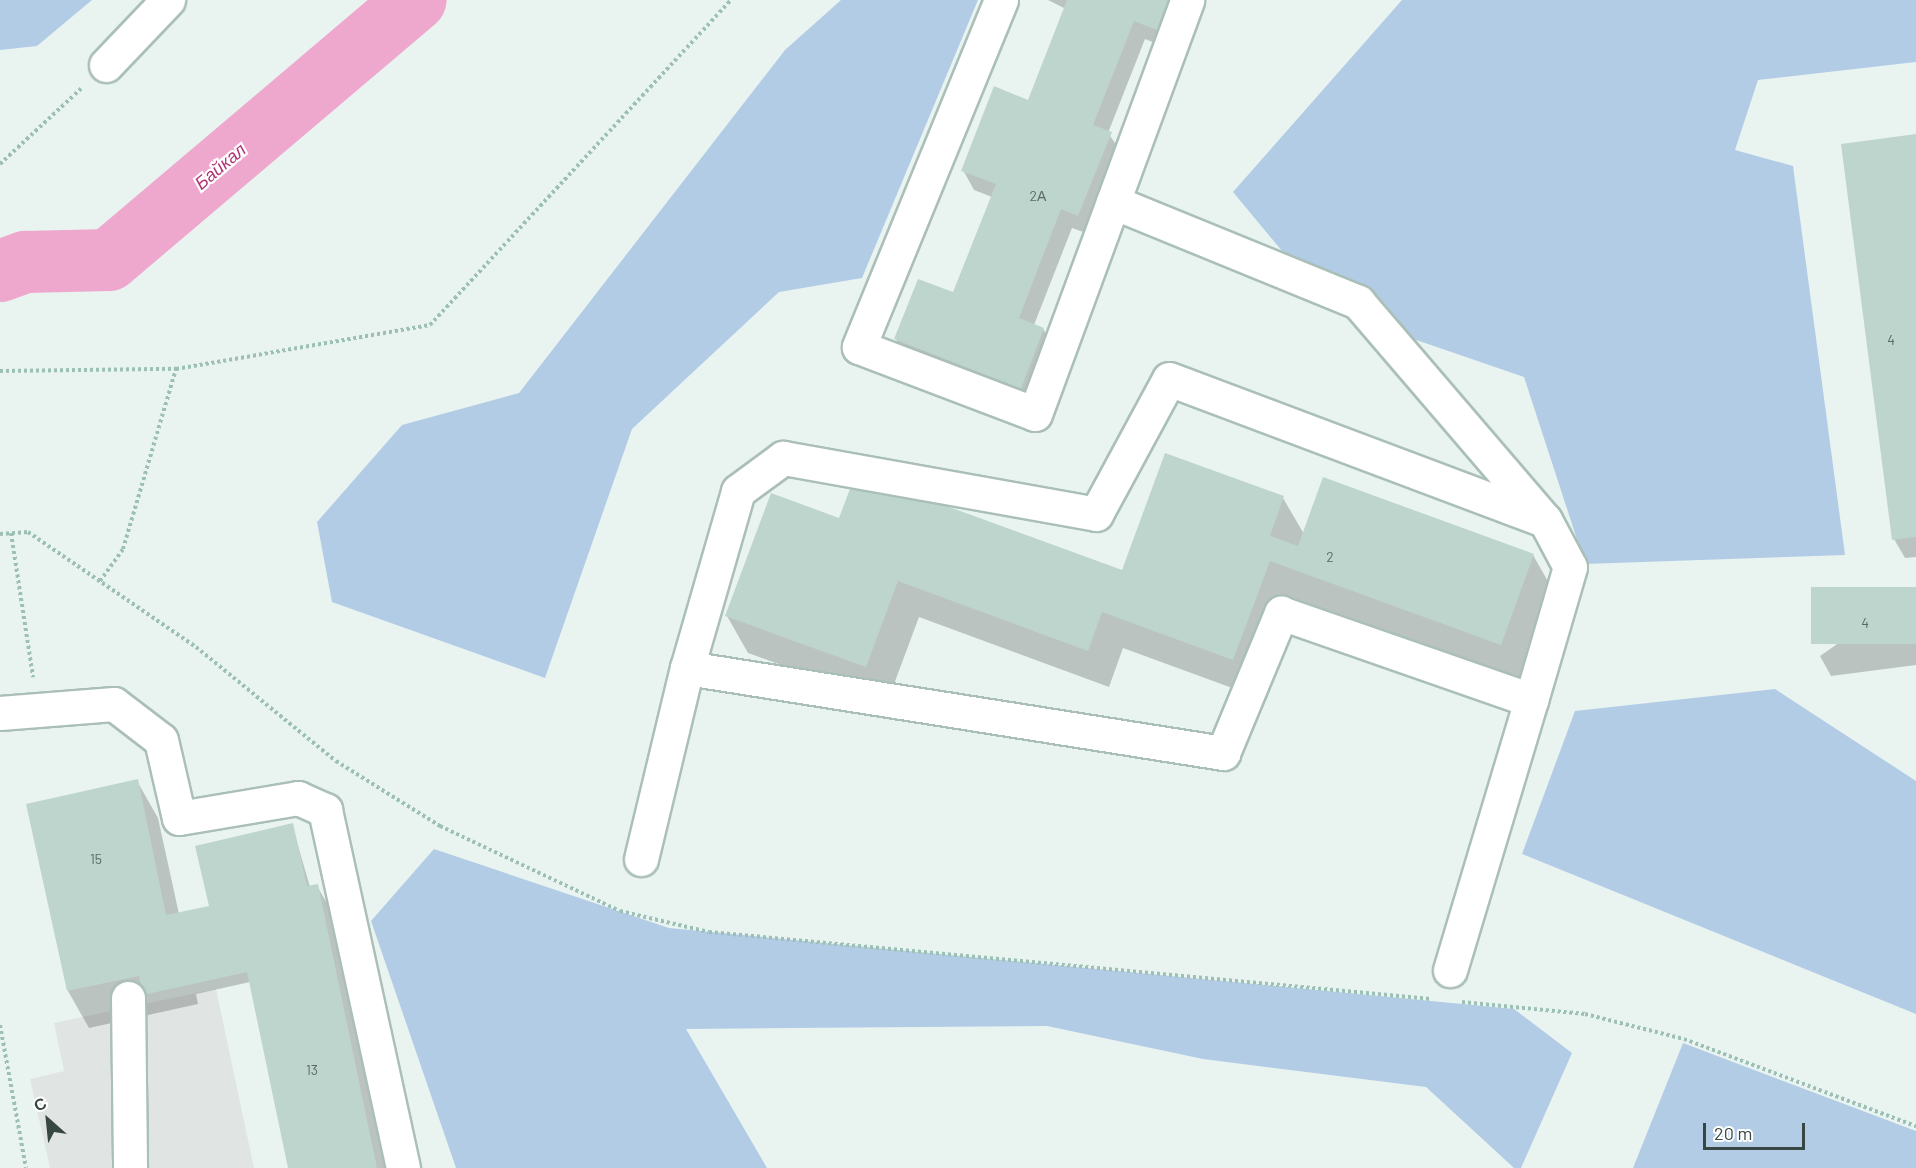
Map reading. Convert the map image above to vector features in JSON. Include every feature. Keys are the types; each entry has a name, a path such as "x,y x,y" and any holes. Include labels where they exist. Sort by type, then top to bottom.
{"lane":[{"path":"106,65 168,0"},
{"path":"1001,0 859,347 1035,414 1187,0"},
{"path":"1113,202 1358,303 1545,520 1570,567 1449,991"},
{"path":"641,858 687,668 738,491 783,458 1096,514 1169,379 1545,520"},
{"path":"687,668 1223,753 1281,613 1531,700"},
{"path":"0,713 114,704 161,740 179,818 298,798 325,810 403,1168"},
{"path":"128,999 130,1168"}],"path":[{"path":"0,370 176,369 430,326 731,0"},
{"path":"100,582 123,549 176,369"},
{"path":"0,534 28,532 196,647 336,761 440,826 620,911 709,932 1449,991 1584,1014 1684,1039 1916,1126"},
{"path":"11,533 38,710"},
{"path":"0,1025 26,1168"}],"shaded area":[{"path":"0,0 92,0 37,46 0,50"},
{"path":"841,0 978,0 862,278 779,292 632,429 545,678 332,602 317,522 402,425 519,393 785,50"},
{"path":"1402,0 1916,0 1916,62 1758,80 1735,150 1793,166 1845,555 1585,564 1524,377 1332,311 1233,192"},
{"path":"1775,689 1916,781 1916,1014 1522,854 1575,711"},
{"path":"434,849 669,928 1514,1009 1572,1053 1521,1168 1514,1168 1426,1087 1203,1059 1047,1026 686,1029 767,1168 456,1168 371,921"},
{"path":"216,989 254,1168 50,1168 30,1079 64,1071 54,1023"},
{"path":"1683,1043 1916,1131 1916,1168 1633,1168"}],"building":[{"path":"1067,0 1169,0 1157,30 1134,21 1093,125 1112,132 1078,216 1061,209 1019,318 1044,328 1021,389 894,339 918,279 953,292 996,184 961,171 994,86 1028,100"},
{"path":"1916,134 1916,537 1892,540 1841,144"},
{"path":"1165,453 1284,496 1270,536 1298,546 1323,477 1534,554 1501,645 1270,561 1233,660 1102,612 1088,651 898,581 866,667 725,616 771,493 839,518 856,473 1122,570"},
{"path":"1811,587 1916,587 1916,644 1811,644"},
{"path":"138,779 166,915 209,906 195,846 293,823 307,886 318,884 377,1168 288,1168 247,972 143,995 139,976 67,991 26,804"}],"waterway":[{"name":"Байкал","path":"0,271 25,262 109,260 416,0"}]}
